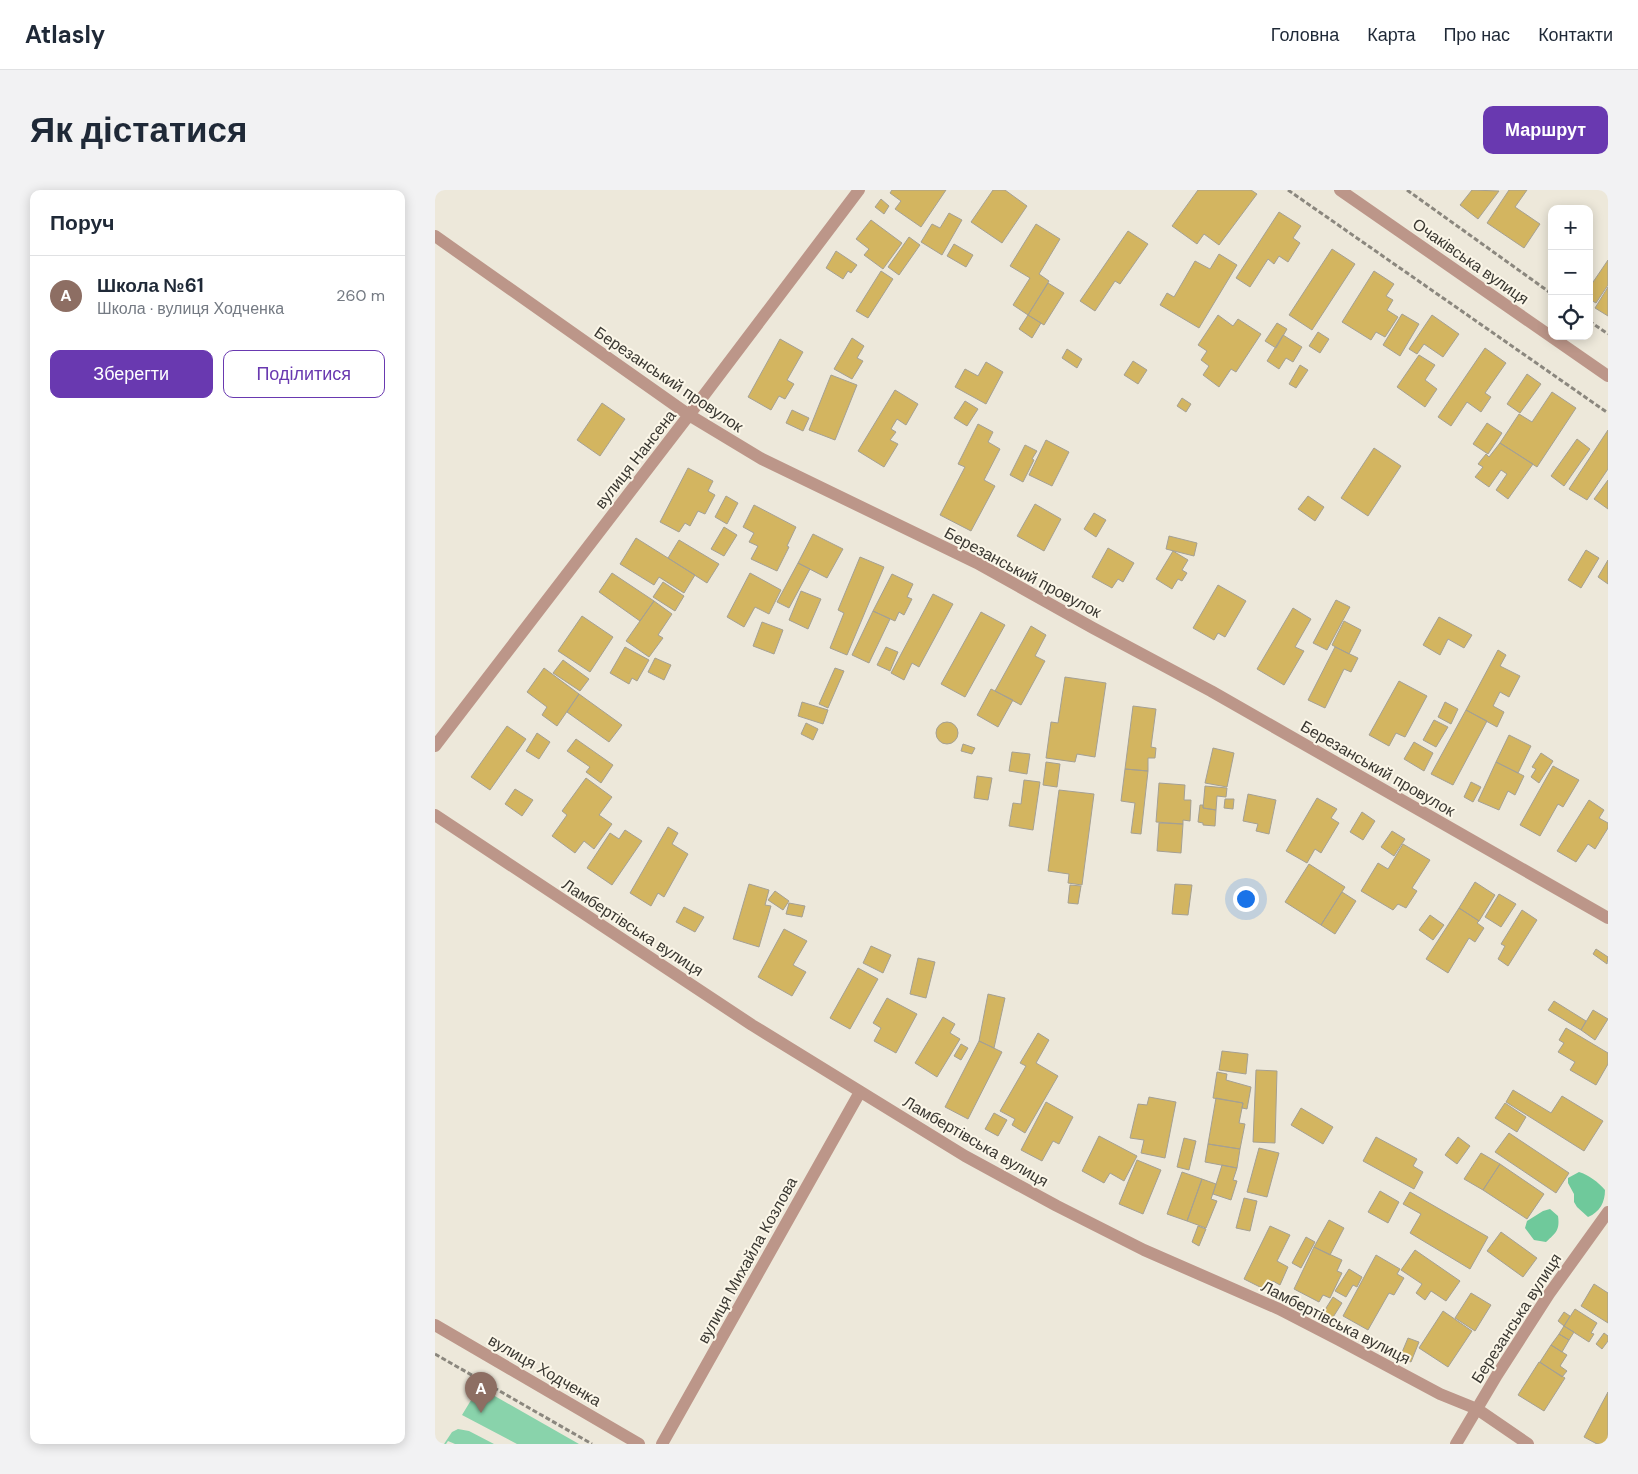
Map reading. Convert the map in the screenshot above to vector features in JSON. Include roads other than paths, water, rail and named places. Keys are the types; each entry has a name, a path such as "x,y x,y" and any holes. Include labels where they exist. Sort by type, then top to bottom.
{"street":[{"name":"вулиця Нансена","path":"435,746 859,190"},
{"name":"Очаківська вулиця","path":"1340,190 1608,376"},
{"name":"Березанський провулок","path":"435,236 689,415 762,459 977,563 1211,691 1608,918"},
{"name":"Ламбертівська вулиця","path":"435,816 752,1025 965,1156 1144,1250 1279,1310 1440,1394 1477,1409 1528,1444"},
{"name":"вулиця Михайла Козлова","path":"662,1444 859,1092"},
{"name":"Березанська вулиця","path":"1456,1444 1497,1375 1549,1294 1608,1212"},
{"name":"вулиця Ходченка","path":"435,1325 639,1444"}],"place":[{"name":"Школа №61","path":"481,1413"}]}
